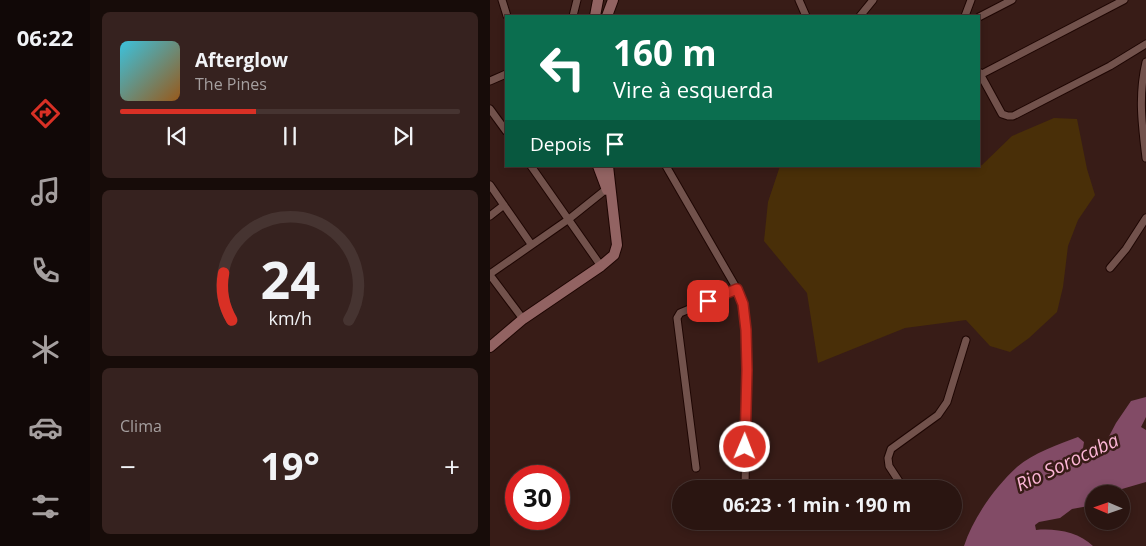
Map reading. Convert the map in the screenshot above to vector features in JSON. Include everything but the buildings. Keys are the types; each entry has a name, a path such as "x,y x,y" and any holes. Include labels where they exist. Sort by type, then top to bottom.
{"main road":[{"path":"595,15 598,0"},
{"path":"608,14 612,0"},
{"path":"491,344 614,255 617,245 612,200 598,167"},
{"path":"606,185 608,167"}],"street":[{"path":"502,0 507,15"},
{"path":"573,15 577,0"},
{"path":"598,0 608,14"},
{"path":"800,0 806,15"},
{"path":"861,15 872,0"},
{"path":"965,15 971,0"},
{"path":"980,17 1012,0"},
{"path":"1124,0 980,74 1002,114 1013,116 1110,66 1146,44"},
{"path":"1146,62 1140,96 1146,158"},
{"path":"490,80 505,74"},
{"path":"490,109 505,130"},
{"path":"532,167 601,266"},
{"path":"523,319 490,274 569,219 606,185 594,167"},
{"path":"667,167 737,289 743,304 747,370 744,480"},
{"path":"490,185 532,244"},
{"path":"490,216 504,206"},
{"path":"1110,268 1146,218"},
{"path":"696,468 677,318 680,313 737,289"},
{"path":"898,480 889,466 888,458 891,449 938,415 947,402 966,340"}],"shaded area":[{"path":"1054,118 1077,119 1087,169 1095,195 1078,220 1068,246 1063,287 1057,312 1029,338 1010,352 990,346 966,320 905,328 818,363 807,293 764,241 768,202 780,167 980,167 1012,136"}],"water":[{"name":"Rio Sorocaba","path":"1146,397 1146,417 1141,427 1146,430 1146,482 1130,487 1130,485 1085,485 1085,507 1072,509 1060,518 1039,522 1035,525 1036,530 1059,530 1074,534 1093,546 964,546 979,514 1001,484 1017,467 1038,453 1078,437 1084,442 1082,455 1091,457 1096,455 1094,450 1106,442 1131,401"}],"route":[{"path":"708,301 737,289 743,304 747,370 745,447"}]}
